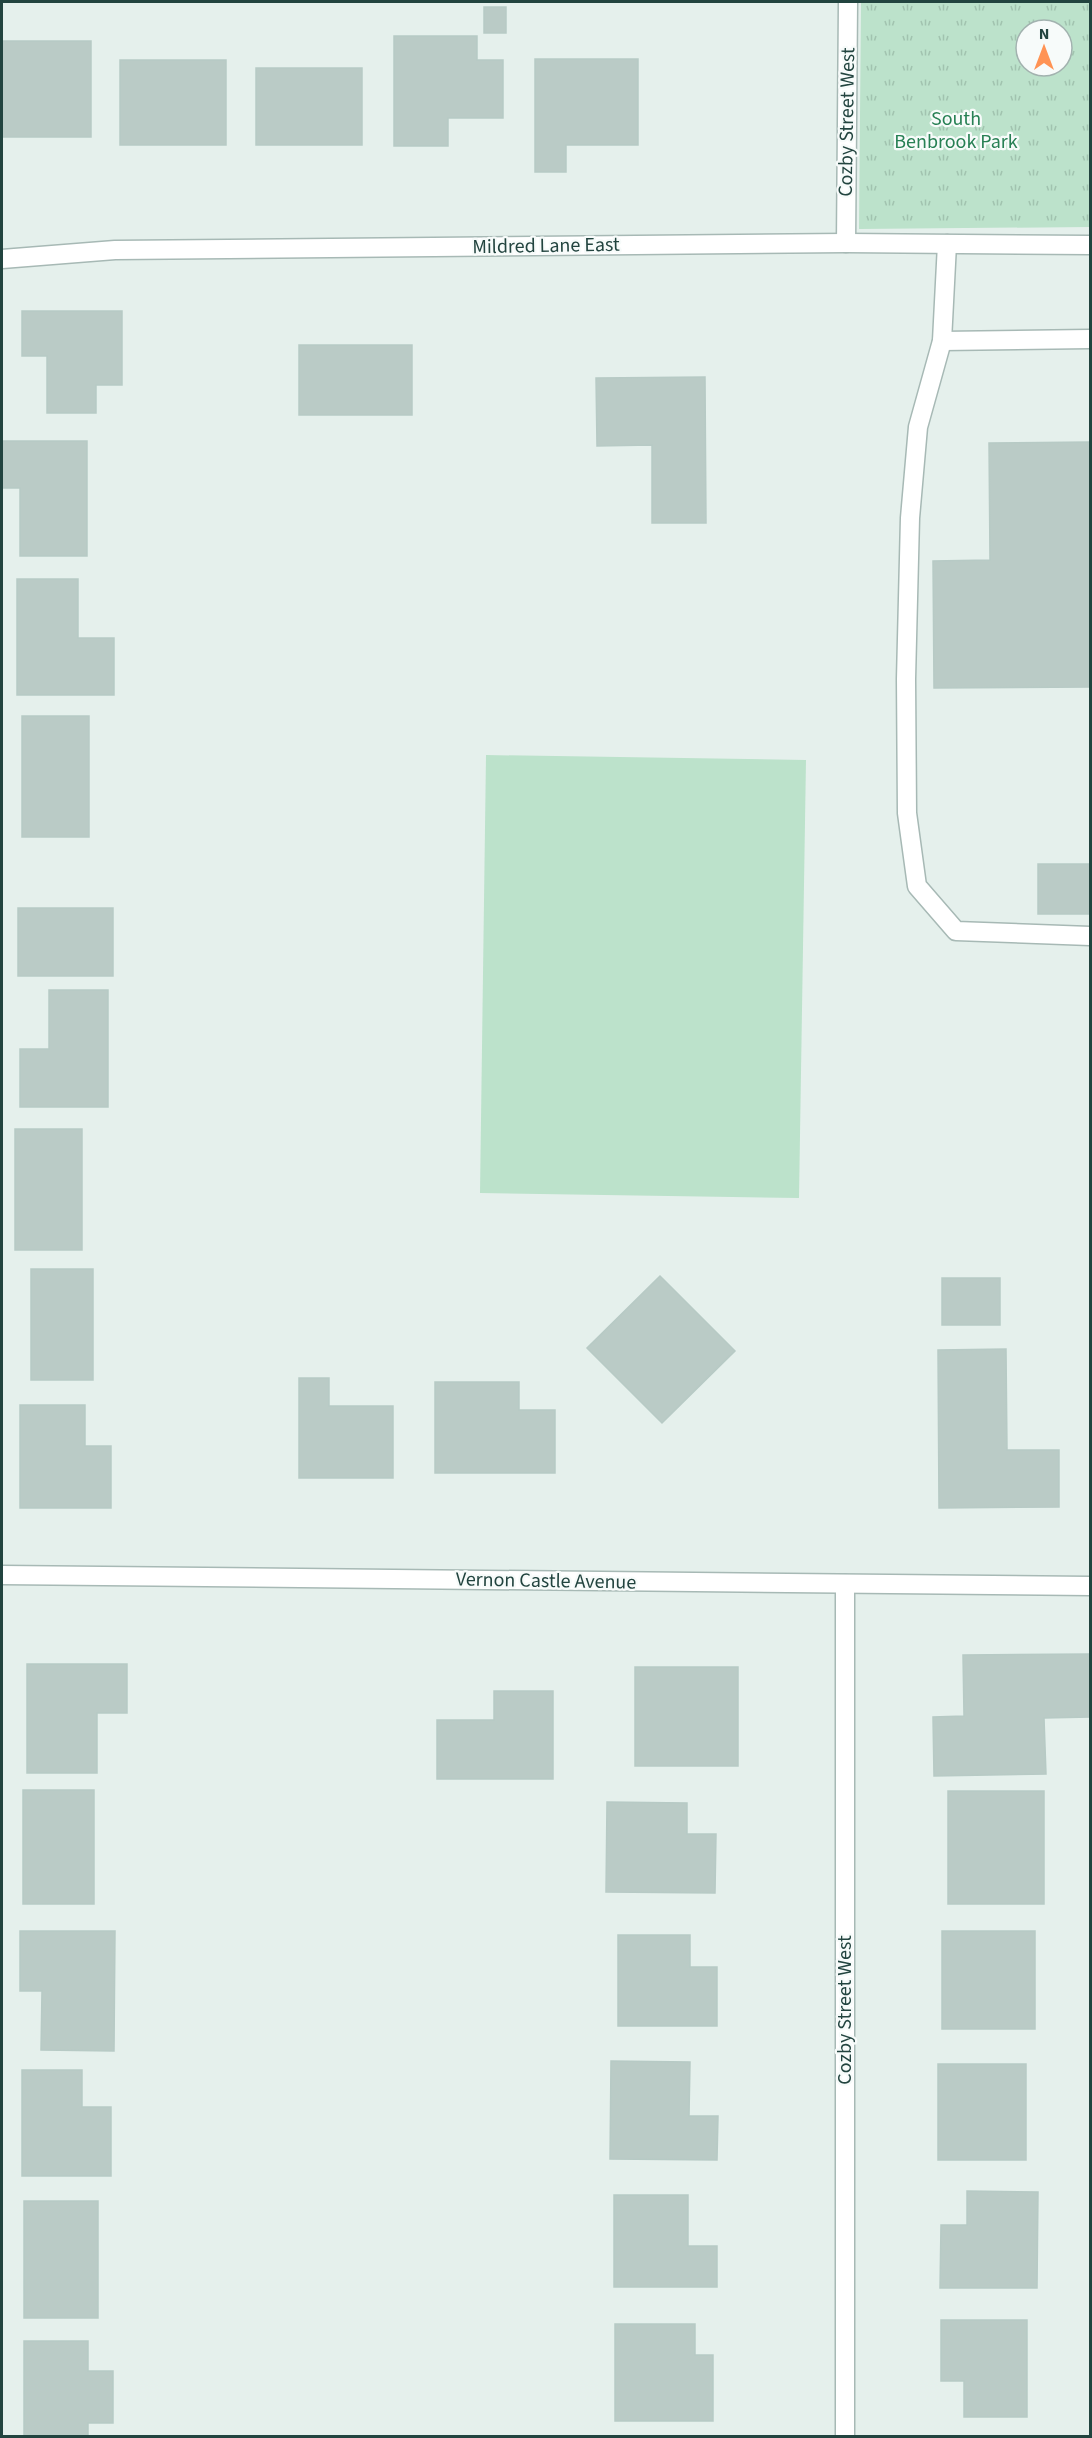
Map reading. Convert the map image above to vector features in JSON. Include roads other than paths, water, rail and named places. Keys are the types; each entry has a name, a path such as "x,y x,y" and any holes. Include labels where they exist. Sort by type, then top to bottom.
{"street":[{"name":"Cozby Street West","path":"846,243 848,2"},
{"name":"Mildred Lane East","path":"2,259 115,250 846,243 1090,245"},
{"path":"947,244 942,341 918,427 910,518 906,678 907,813 917,885 956,931 1090,936"},
{"path":"942,341 1090,339"},
{"name":"Vernon Castle Avenue","path":"2,1575 1090,1586"},
{"name":"Cozby Street West","path":"844,1584 844,2436"}],"park label":[{"name":"South Benbrook Park","path":"956,130"}]}
